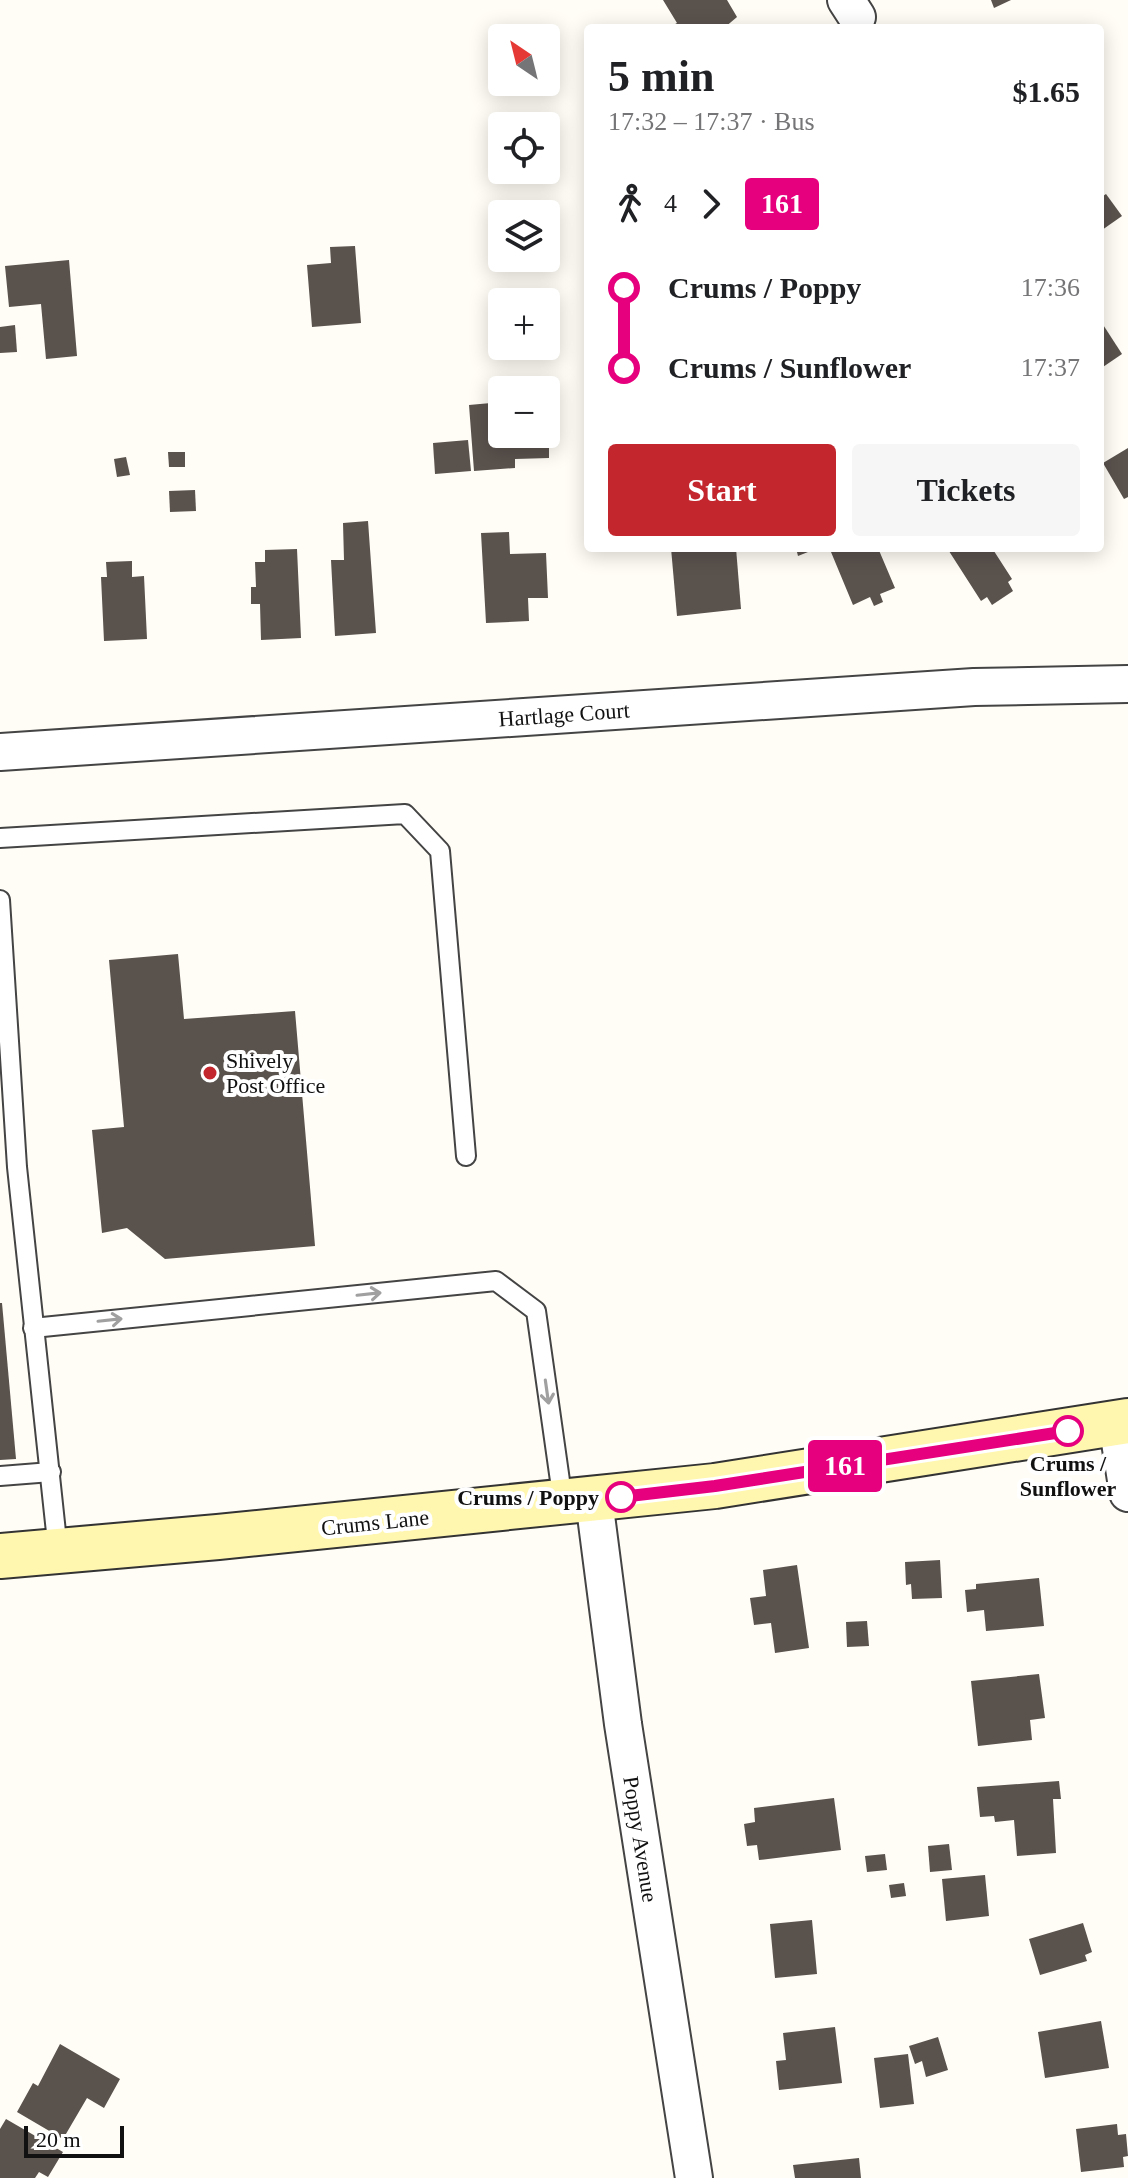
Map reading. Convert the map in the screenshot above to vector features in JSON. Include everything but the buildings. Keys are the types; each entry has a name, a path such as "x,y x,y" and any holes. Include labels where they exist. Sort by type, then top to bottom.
{"main road":[{"name":"Crums Lane","path":"0,1556 578,1502 715,1486 1123,1422"}],"street":[{"name":"Hartlage Court","path":"0,752 974,687 1128,684"},
{"path":"1123,1422 1128,1493"},
{"name":"Poppy Avenue","path":"578,1502 623,1724 694,2178"}],"lane":[{"path":"0,838 405,814 440,851 466,1156"},
{"path":"0,900 9,1168 33,1328 58,1551"},
{"path":"33,1328 496,1281 536,1311 578,1502"},
{"path":"0,1476 51,1472"}],"bus line":[{"name":"161","path":"621,1497 715,1486 1068,1431"}],"place":[{"name":"Shively Post Office","path":"210,1073"},
{"name":"Crums / Sunflower","path":"1068,1431"},
{"name":"Crums / Poppy","path":"621,1497"}]}
